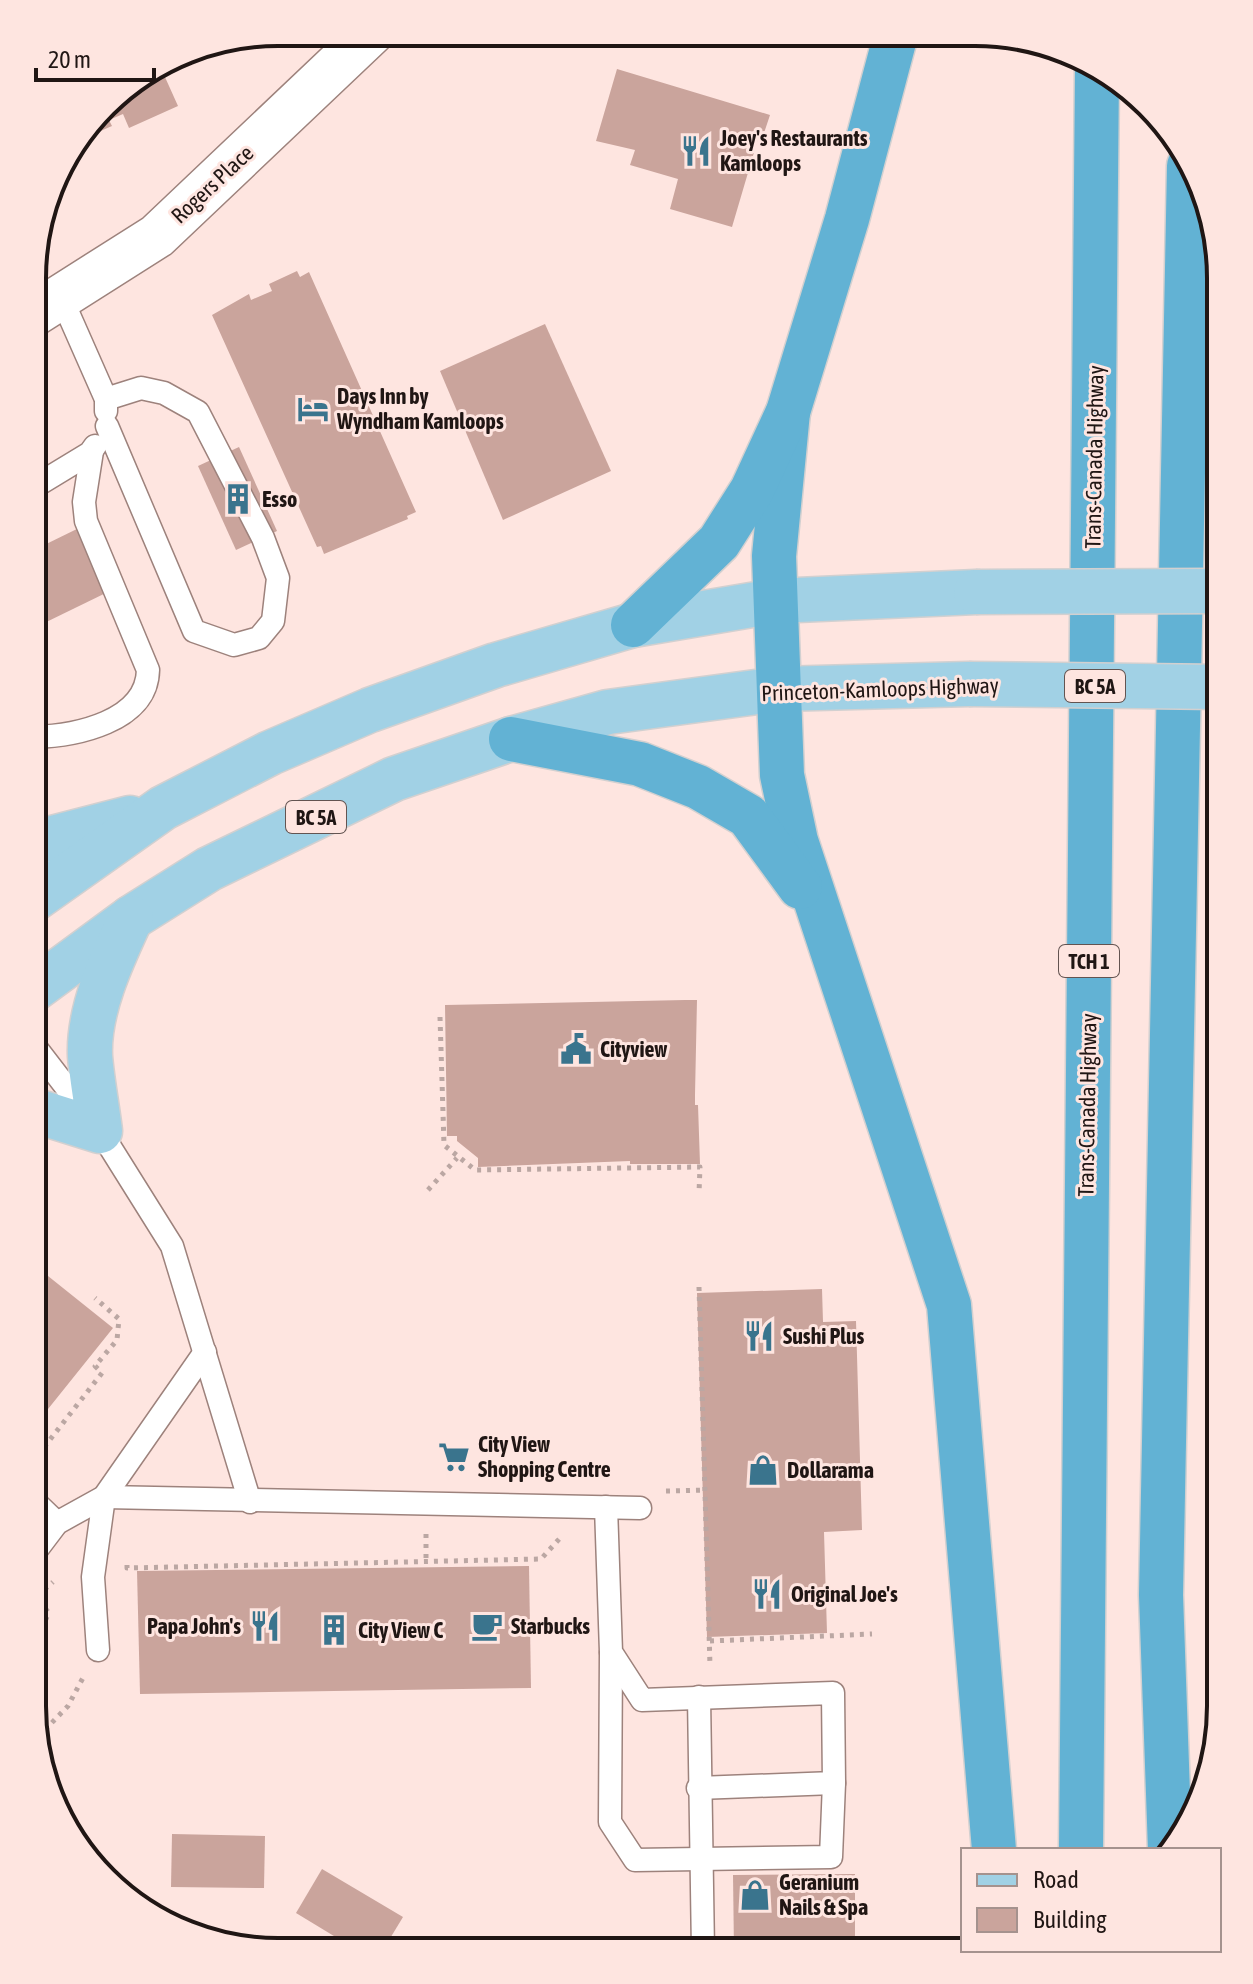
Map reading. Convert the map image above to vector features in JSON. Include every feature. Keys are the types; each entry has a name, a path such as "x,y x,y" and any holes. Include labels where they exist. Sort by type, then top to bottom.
{"highway":[{"path":"633,625 719,542 752,490 788,412 847,219 893,46"},
{"name":"Trans-Canada Highway","path":"1081,1848 1097,81"},
{"path":"1169,1832 1161,1595 1189,188"},
{"path":"788,412 774,539 782,775 796,841 949,1305 994,1848"},
{"path":"511,739 640,764 723,801 748,816 820,915"}],"main road":[{"path":"46,891 163,808 270,753 370,710 496,665 633,625 775,601 976,592 1207,591"},
{"name":"Princeton-Kamloops Highway","path":"46,980 131,918 209,869 394,779 511,739 608,712 779,689 969,684 1207,687"},
{"path":"46,842 163,808"},
{"path":"46,1114 100,1131 90,1053 95,1015 110,964 131,918"}],"street":[{"name":"Rogers Place","path":"48,306 157,236 357,46"}],"lane":[{"path":"48,306 106,399 107,426 194,631 234,645 259,638 273,621 278,578 263,538 198,412 164,393 141,388 106,399"},
{"path":"46,736 79,732 133,708 148,679 148,670 86,521 84,502 92,451 107,426"},
{"path":"46,480 92,451"},
{"path":"46,1061 100,1131 172,1246 250,1502"},
{"path":"46,1538 57,1523 104,1497 205,1352"},
{"path":"104,1497 606,1507 648,1499"},
{"path":"98,1650 93,1577 104,1497"},
{"path":"606,1507 611,1652 610,1822 635,1860 831,1857 833,1693 642,1700 611,1652"},
{"path":"46,1512 57,1523"},
{"path":"699,1697 703,1938"},
{"path":"698,1788 834,1783"}],"path":[{"path":"440,1017 444,1145 457,1158 475,1170 700,1167 699,1193"},
{"path":"428,1190 457,1158"},
{"path":"699,1287 711,1676"},
{"path":"46,1445 102,1373 95,1366 117,1340 119,1319 95,1298"},
{"path":"648,1499 705,1490"},
{"path":"127,1556 127,1568 541,1559"},
{"path":"46,1588 55,1580"},
{"path":"710,1641 872,1634"},
{"path":"47,1727 68,1706 98,1650"}],"building":[{"path":"617,69 770,115 764,133 760,132 732,227 670,209 678,179 630,165 635,150 596,141"},
{"path":"164,76 178,106 129,128 123,114 109,120 137,94"},
{"path":"109,120 112,126 99,132"},
{"name":"Days Inn by Wyndham Kamloops","path":"297,271 300,277 309,272 416,512 407,516 408,519 324,554 321,546 317,547 212,315 249,294 251,300 272,291 269,284"},
{"path":"545,324 611,471 503,520 440,371"},
{"name":"Esso","path":"239,447 277,531 236,550 198,466"},
{"path":"83,526 114,589 46,622 46,544"},
{"path":"697,1000 695,1105 698,1105 700,1164 630,1164 630,1161 478,1167 478,1158 457,1141 457,1136 447,1136 445,1005"},
{"path":"46,1274 113,1328 46,1412"},
{"path":"822,1289 823,1322 856,1321 862,1530 824,1532 827,1633 707,1637 697,1293"},
{"name":"City View C","path":"529,1566 531,1688 140,1694 137,1571"},
{"path":"172,1834 265,1836 264,1888 171,1887"},
{"path":"322,1869 403,1917 390,1938 337,1938 296,1913"},
{"path":"855,1874 855,1938 734,1938 733,1875"}],"place":[{"name":"Joey's Restaurants Kamloops","path":"696,151"},
{"name":"Days Inn by Wyndham Kamloops","path":"313,409"},
{"name":"Esso","path":"238,499"},
{"name":"Cityview","path":"576,1049"},
{"name":"Sushi Plus","path":"759,1336"},
{"name":"City View Shopping Centre","path":"454,1457"},
{"name":"Dollarama","path":"763,1470"},
{"name":"Original Joe's","path":"767,1594"},
{"name":"Papa John's","path":"265,1626"},
{"name":"Starbucks","path":"487,1626"},
{"name":"City View C","path":"334,1630"},
{"name":"Geranium Nails & Spa","path":"755,1895"}]}
